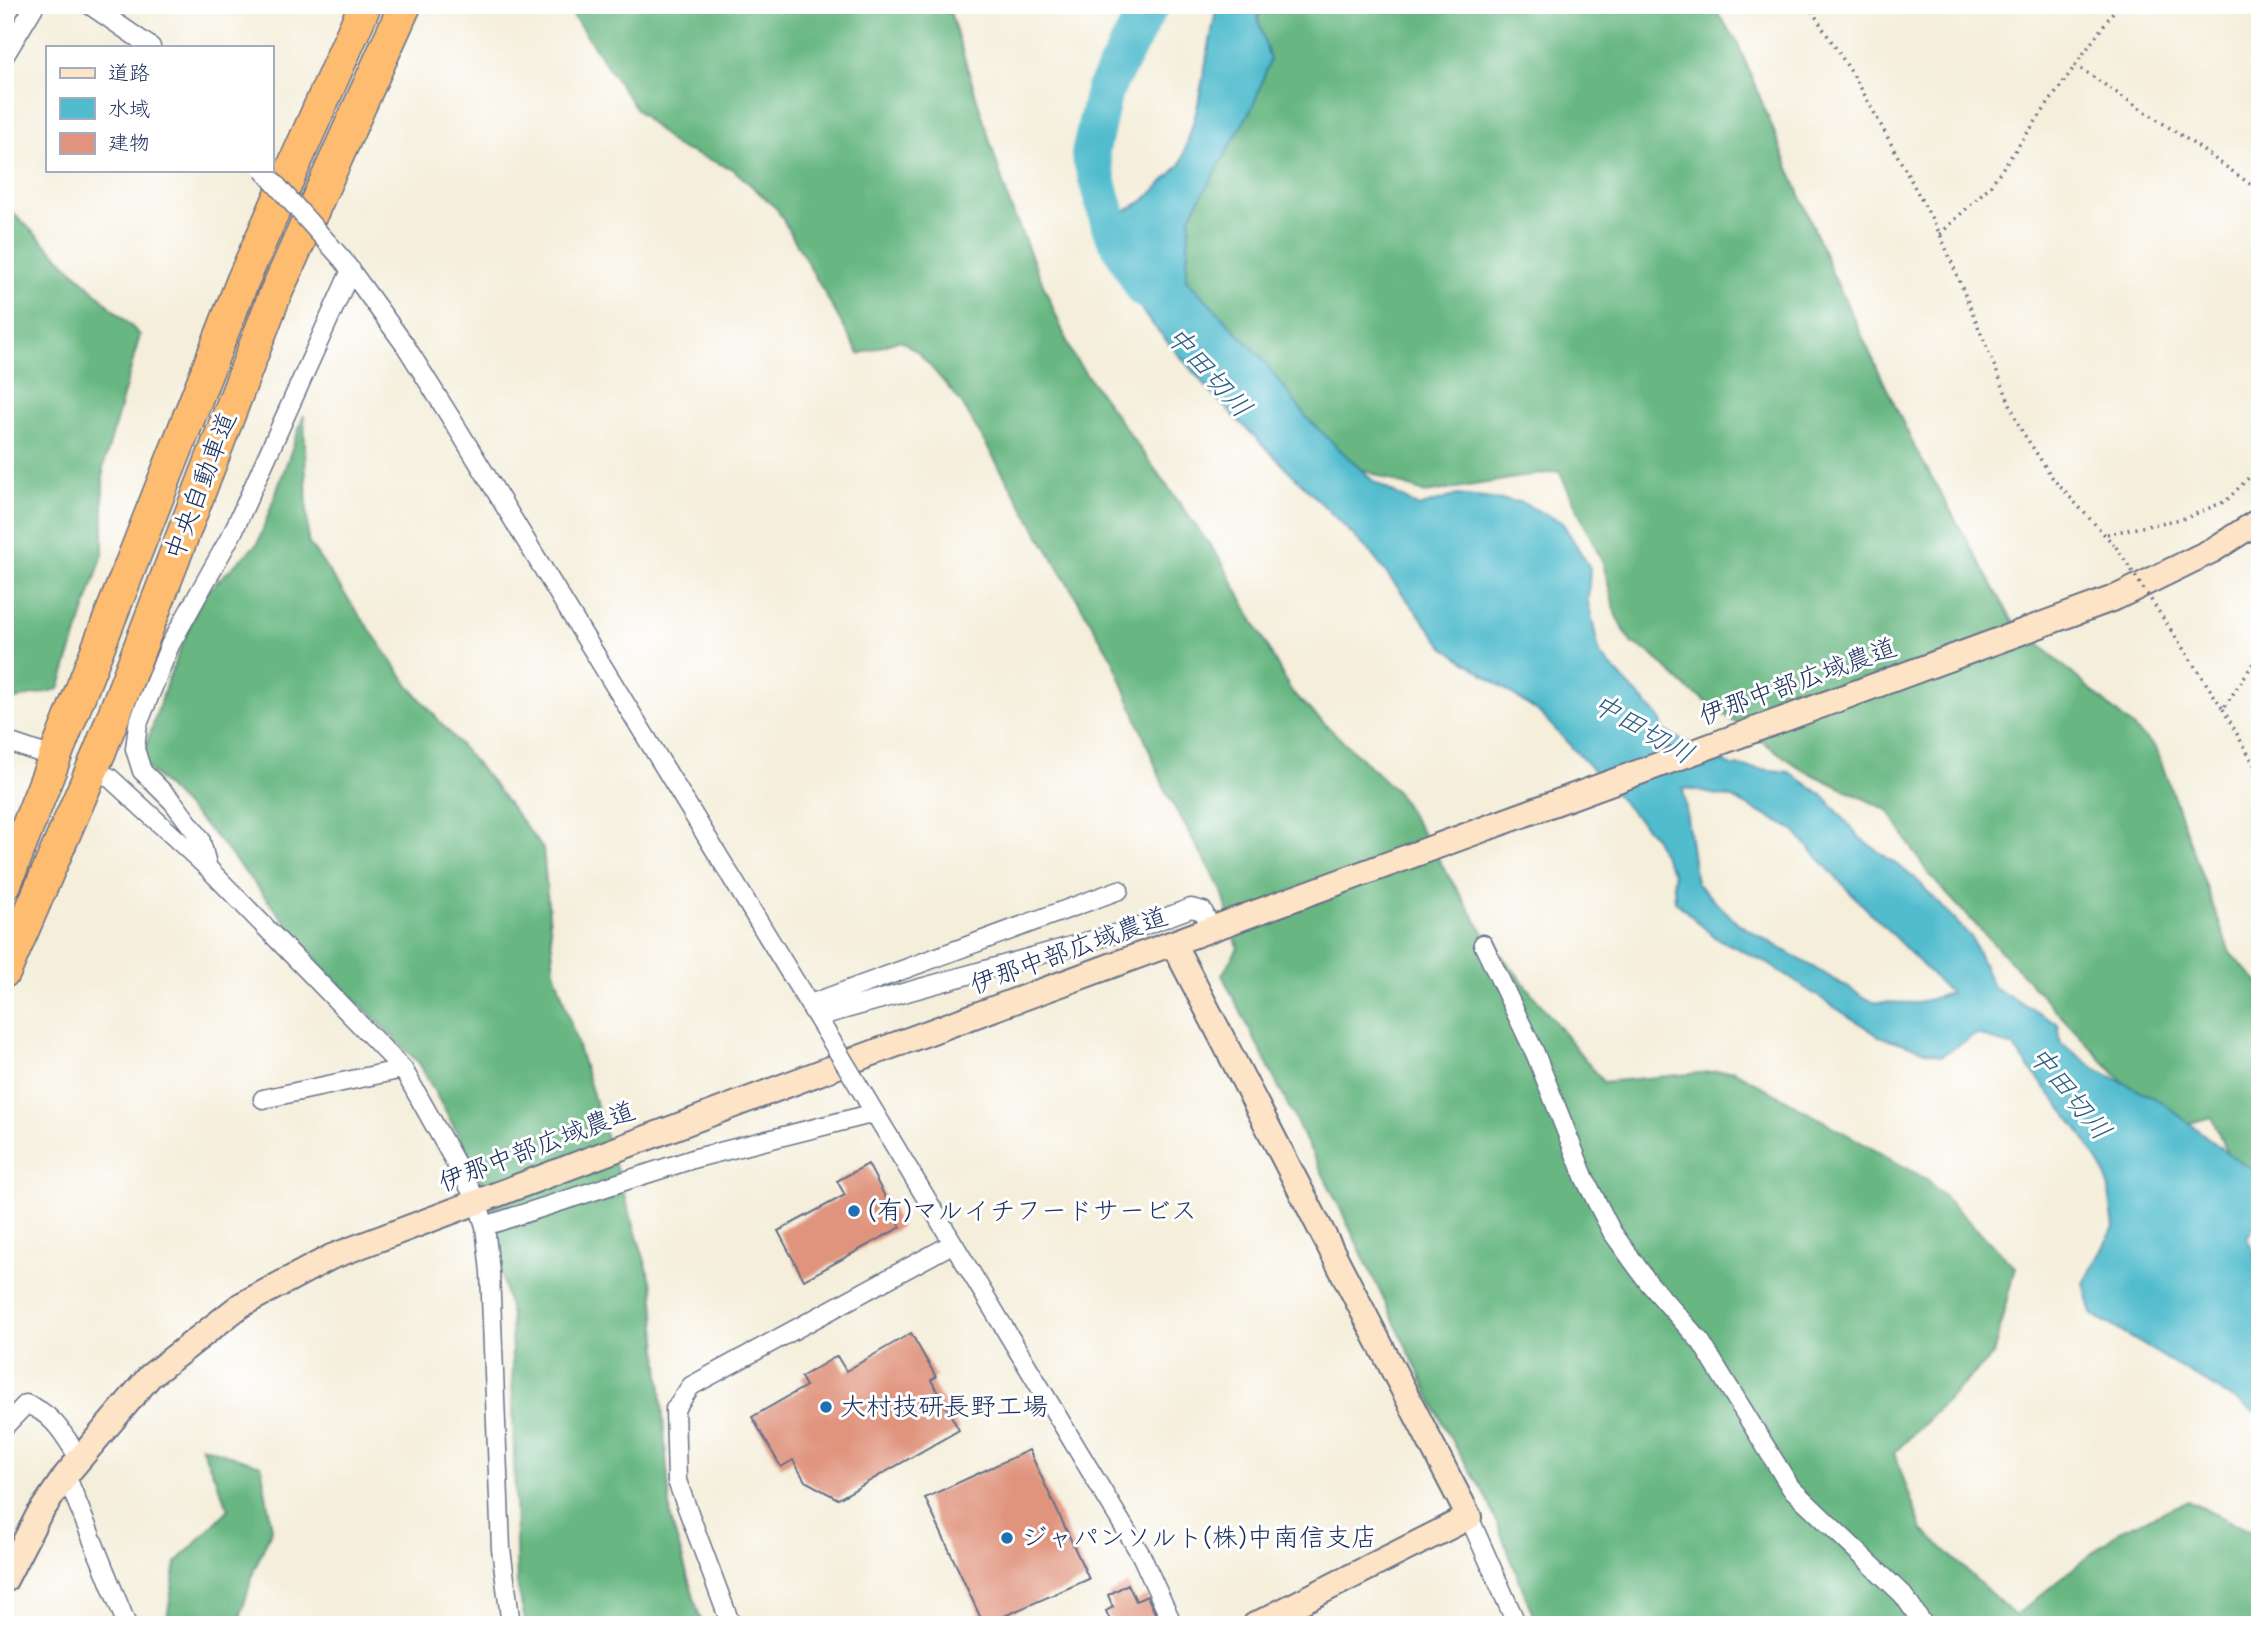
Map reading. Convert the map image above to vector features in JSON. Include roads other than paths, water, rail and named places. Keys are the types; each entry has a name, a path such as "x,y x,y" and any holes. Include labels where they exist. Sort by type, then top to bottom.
{"highway":[{"name":"中央自動車道","path":"5,884 243,280 365,5"},
{"name":"中央自動車道","path":"5,971 100,751 274,296 405,5"}],"street":[{"path":"5,55 35,5"},
{"path":"90,5 150,46"},
{"path":"265,172 347,265 405,345 460,431 1141,1555 1173,1625"},
{"path":"208,868 200,838 173,802 142,771 135,749 138,724 170,645 233,532 347,265"},
{"name":"伊那中部広域農道","path":"5,1580 38,1516 72,1466 150,1376 242,1306 331,1257 477,1200 2117,597 2213,550 2260,520"},
{"path":"5,741 41,753"},
{"path":"109,776 208,868 403,1069 477,1200 485,1226 490,1272 501,1549 511,1625"},
{"path":"818,1018 1119,890"},
{"path":"818,1018 1143,926 1191,908 1203,911 1212,930"},
{"path":"1483,944 1535,1053 1585,1179 1612,1232 1648,1282 1701,1342 1791,1488 1903,1595 1924,1625"},
{"path":"1174,945 1469,1517 1517,1625"},
{"path":"263,1099 403,1069"},
{"path":"485,1226 696,1158 871,1107"},
{"path":"731,1625 677,1481 675,1409 691,1386 952,1244"},
{"path":"5,1426 26,1404 41,1409 55,1422 127,1625"},
{"path":"1255,1625 1469,1517"}],"water":[{"path":"1217,5 1254,5 1270,60 1253,106 1190,216 1186,279 1260,356 1308,419 1373,481 1419,507 1457,495 1520,502 1562,522 1590,568 1588,602 1600,655 1660,718 1664,731 1732,766 1789,772 1825,797 1860,838 1915,878 1971,937 1993,987 2058,1024 2061,1043 2096,1069 2162,1102 2230,1155 2260,1174 2260,1215 2247,1238 2260,1266 2260,1415 2092,1314 2084,1283 2114,1227 2107,1177 2081,1133 2013,1047 1977,1034 1941,1056 1879,1036 1765,962 1714,937 1675,901 1673,873 1653,835 1542,715 1444,647 1369,551 1215,397 1147,318 1118,272 1121,213 1145,200 1181,164 1197,109","holes":["1683,788 1732,798 1792,829 1950,993 1918,1003 1873,1002 1739,924 1696,883"]}],"waterway":[{"name":"中田切川","path":"1145,290 1111,229 1090,154 1104,91 1150,5"}],"place":[{"name":"(有)マルイチフードサービス","path":"854,1211"},
{"name":"大村技研長野工場","path":"826,1407"},
{"name":"ジャパンソルト(株)中南信支店","path":"1007,1538"}]}
